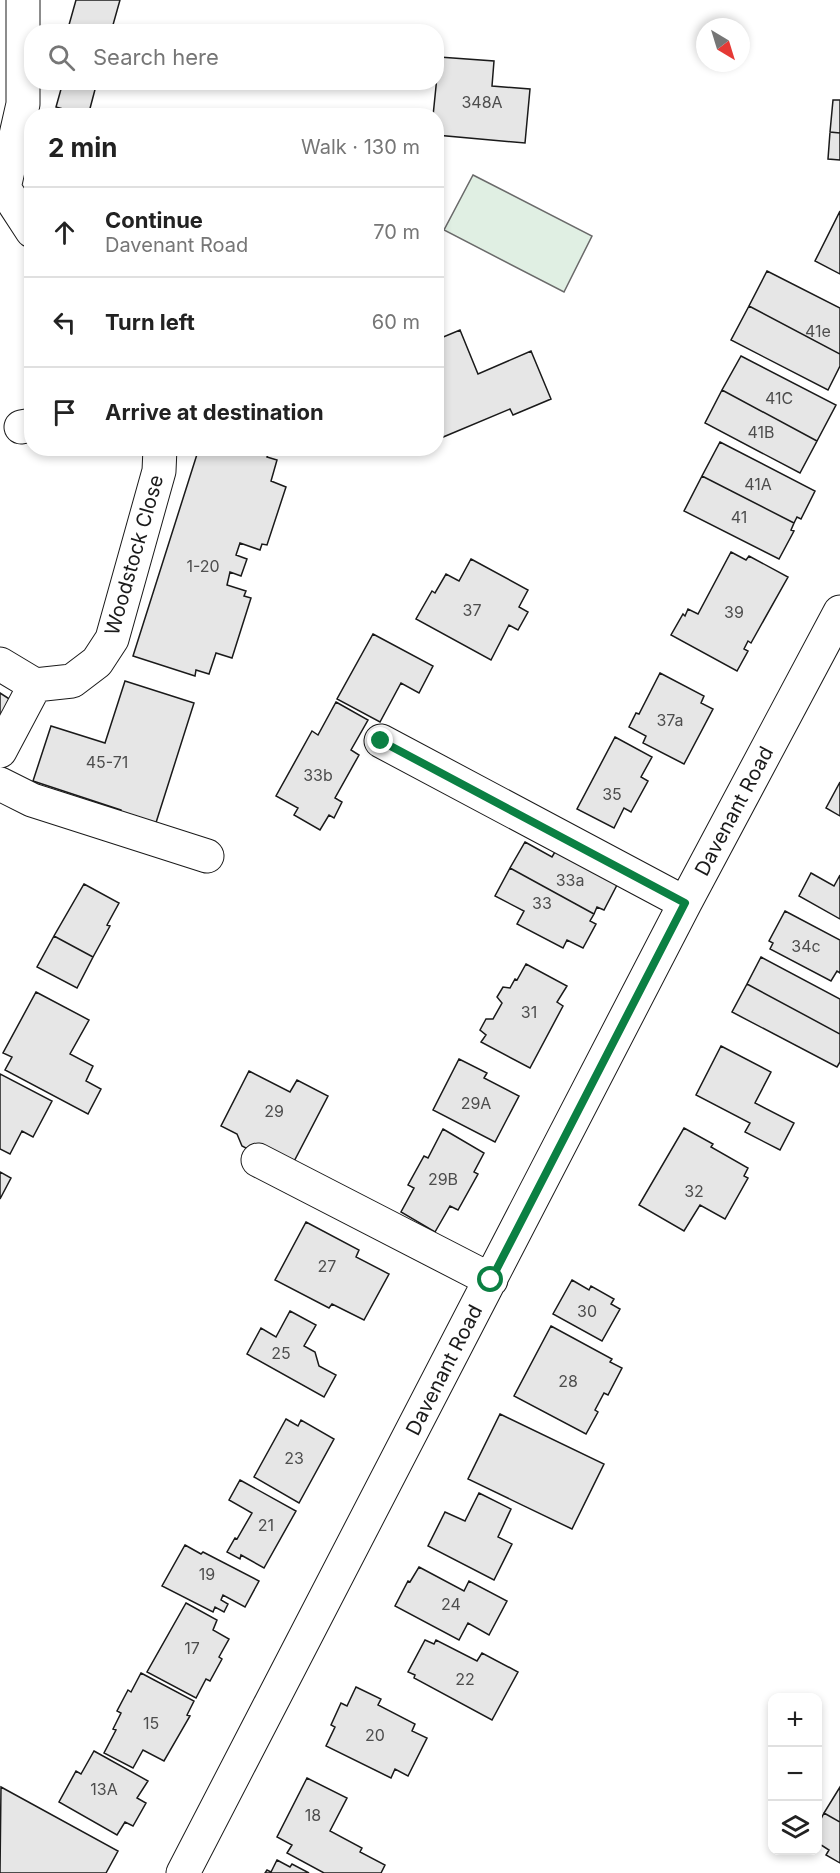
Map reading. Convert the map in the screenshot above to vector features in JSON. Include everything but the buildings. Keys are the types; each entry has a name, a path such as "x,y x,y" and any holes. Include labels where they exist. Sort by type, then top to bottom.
{"street":[{"path":"23,0 23,104 2,191 24,220"},
{"name":"Woodstock Close","path":"35,685 72,681 97,662 112,639 159,471 160,456"},
{"name":"Davenant Road","path":"183,1873 685,903 840,612"},
{"path":"0,664 35,685 0,751"},
{"path":"381,741 685,903"},
{"path":"0,784 32,800 207,856"},
{"path":"258,1160 491,1280"}],"green space":[{"path":"473,175 592,236 564,292 444,230"}],"route":[{"path":"381,741 685,903 491,1280"}]}
